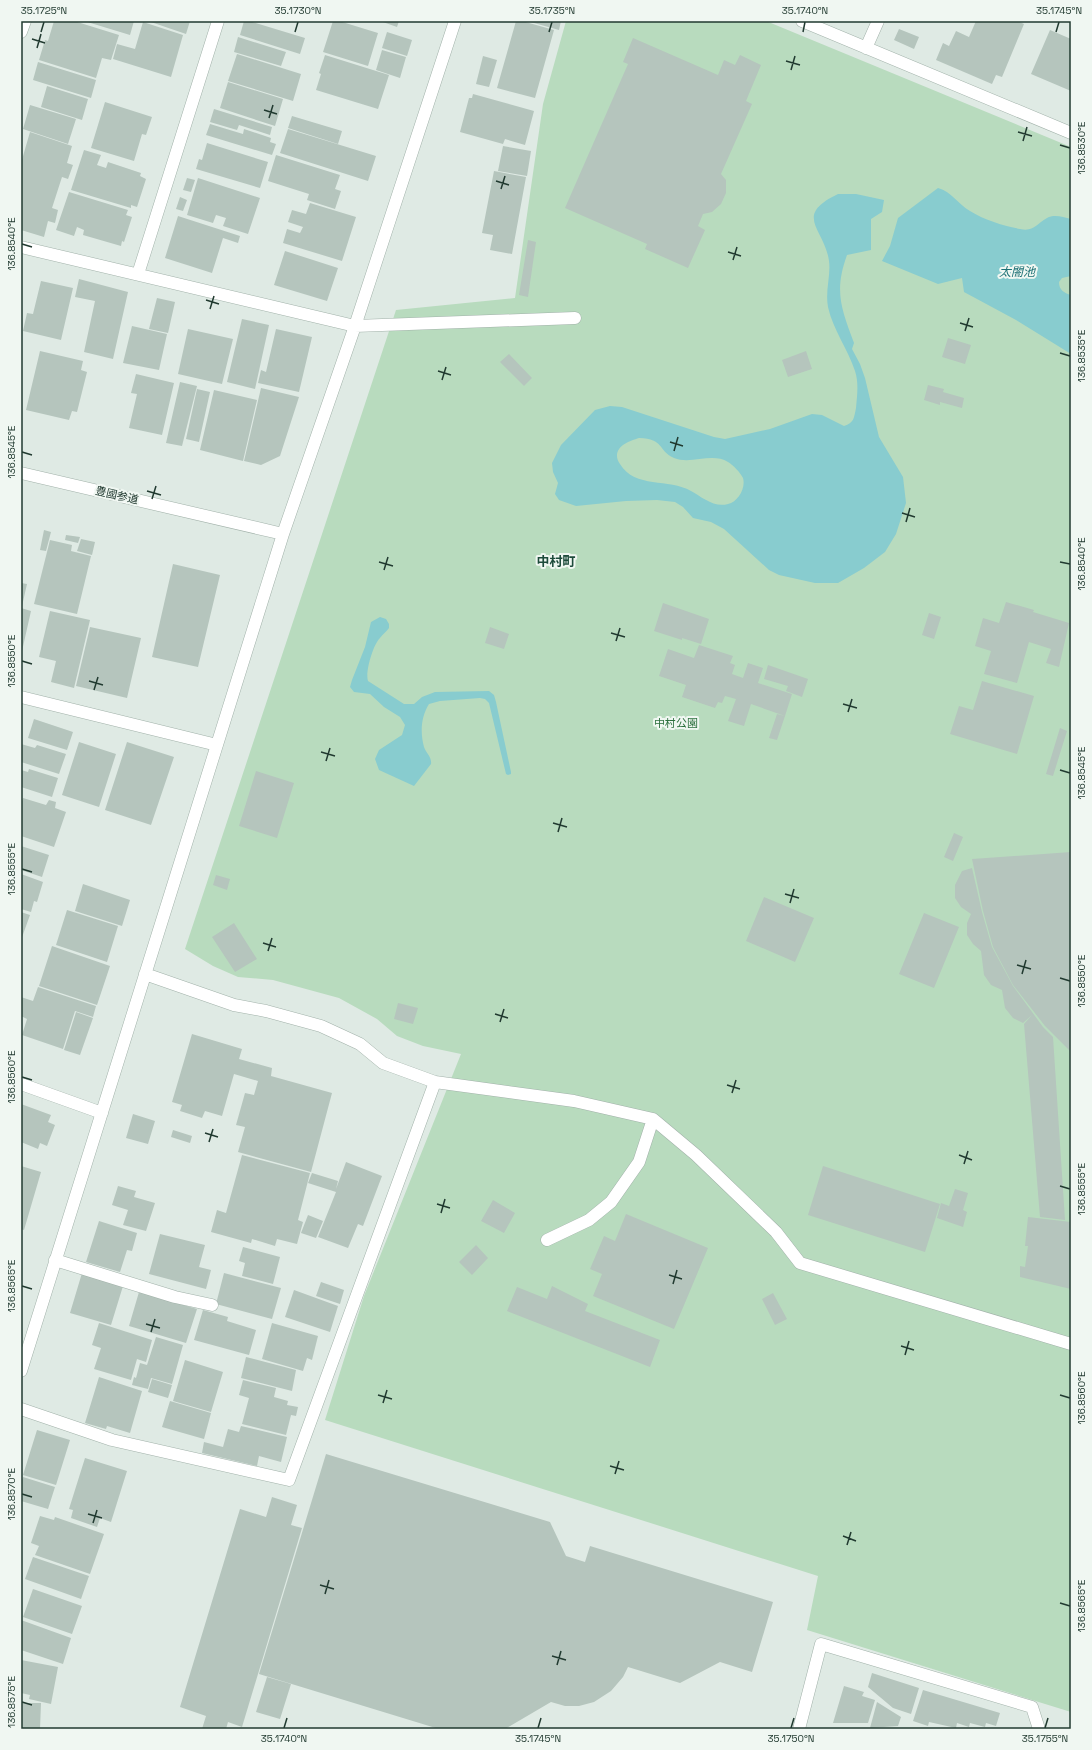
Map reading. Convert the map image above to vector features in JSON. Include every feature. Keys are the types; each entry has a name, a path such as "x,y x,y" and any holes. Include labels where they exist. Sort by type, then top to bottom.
{"street":[{"path":"21,32 25,21"},
{"path":"138,274 218,21"},
{"path":"21,1371 283,534 355,326 455,21"},
{"path":"802,21 1071,133"},
{"path":"866,48 878,21"},
{"path":"21,247 355,326 575,318"},
{"name":"豊國参道","path":"21,472 283,534"},
{"path":"21,697 217,744"},
{"path":"145,974 234,1005 266,1011 321,1026 360,1044 383,1063 435,1082 574,1101 653,1120 696,1155 776,1232 800,1263 1071,1344"},
{"path":"21,1409 112,1440 288,1480 435,1082"},
{"path":"21,1084 102,1112"},
{"path":"547,1240 589,1220 611,1202 640,1162 653,1120"},
{"path":"55,1260 175,1297 212,1305"},
{"path":"799,1729 822,1644 1032,1707 1039,1729"}],"green space":[{"name":"中村公園","path":"566,21 766,21 1071,147 1071,1712 807,1630 818,1576 325,1420 364,1296 461,1054 423,1046 397,1036 377,1019 339,998 273,980 238,977 213,966 185,949 396,310 515,298 543,104"}],"water":[{"name":"太閤池","path":"938,188 947,192 966,208 981,217 1014,228 1025,230 1029,229 1053,216 1071,219 1071,276 1062,278 1059,282 1062,291 1071,295 1071,354 1016,320 964,292 962,278 938,284 882,261 890,246 898,218"},
{"path":"838,194 856,194 884,200 882,212 871,219 871,250 847,255 843,268 840,289 843,309 854,343 852,349 865,378 879,437 903,477 906,503 896,534 885,552 864,568 838,583 815,583 779,575 769,570 724,529 711,522 693,518 683,507 675,502 657,500 626,501 576,506 559,500 555,494 558,483 553,472 552,463 561,445 595,410 610,406 622,407 714,437 725,439 770,429 812,414 822,415 844,426 852,422 856,408 857,380 852,363 830,315 827,301 829,261 815,224 814,216 817,209 824,202","holes":["639,438 653,440 669,455 681,460 715,458 728,462 740,473 743,478 744,482 738,498 732,503 728,504 723,505 713,503 682,487 643,480 626,472 617,458 619,449 628,442"]},
{"path":"380,617 386,619 389,624 389,628 377,641 372,652 367,677 368,681 404,704 414,704 422,697 435,692 489,691 494,695 496,702 511,774 506,774 489,703 485,699 480,698 440,701 429,704 424,714 422,736 424,747 430,757 431,764 414,786 379,770 375,759 379,750 402,735 405,725 400,717 384,707 370,694 354,692 350,687 365,647 371,622"}],"building":[{"path":"54,21 74,21 119,35 111,60 102,58 96,78 39,60 45,40 48,41"},
{"path":"84,21 134,21 130,35"},
{"path":"148,21 190,21 186,34"},
{"path":"244,21 249,21 305,38 300,54 240,35"},
{"path":"333,21 339,21 378,33 368,66 323,52"},
{"path":"380,21 399,21 397,27"},
{"path":"516,21 522,21 554,30 535,98 497,88"},
{"path":"527,21 561,21 559,30"},
{"path":"976,21 1017,21 1024,24 1002,77 996,75 992,84 936,60 943,43 949,46 956,31 969,37"},
{"path":"143,22 183,35 171,77 113,59 117,44 135,49"},
{"path":"899,29 919,37 914,49 894,40"},
{"path":"1050,30 1071,39 1071,91 1031,74"},
{"path":"387,32 412,40 407,56 382,48"},
{"path":"238,37 286,52 281,66 234,52"},
{"path":"633,38 718,75 724,60 735,65 740,55 761,65 746,101 752,104 721,174 726,180 726,193 721,204 712,212 703,214 698,226 705,230 688,268 645,249 647,244 565,208 628,64 623,62"},
{"path":"382,50 406,57 400,78 376,70"},
{"path":"237,54 301,74 293,101 228,81"},
{"path":"325,55 389,75 378,109 316,90 321,74 319,73"},
{"path":"483,56 497,60 489,87 476,84"},
{"path":"38,62 96,80 91,98 33,80"},
{"path":"228,82 283,99 275,126 220,108"},
{"path":"47,86 88,99 82,120 41,107"},
{"path":"473,94 534,111 525,145 505,139 503,144 460,132 469,98 472,98"},
{"path":"105,102 152,117 146,135 142,134 134,161 91,148"},
{"path":"30,105 76,119 68,144 23,129"},
{"path":"214,109 272,127 270,135 239,125 237,130 210,122"},
{"path":"292,116 342,131 338,144 288,128"},
{"path":"210,124 243,134 244,129 271,138 270,142 276,144 272,155 206,135"},
{"path":"288,129 376,156 368,181 280,153"},
{"path":"30,132 72,146 67,163 73,165 68,179 62,177 52,208 58,210 55,223 48,221 44,237 21,230 21,163"},
{"path":"207,143 268,162 260,188 196,169 199,159 202,160"},
{"path":"503,146 531,151 527,176 498,171"},
{"path":"84,150 101,155 97,165 106,168 108,162 141,173 140,176 146,179 137,207 131,205 131,208 71,190"},
{"path":"276,155 340,175 335,189 341,191 335,209 307,200 309,194 268,181"},
{"path":"494,171 526,177 512,254 490,250 493,235 482,233"},
{"path":"187,178 195,180 191,192 183,190"},
{"path":"198,178 260,198 248,234 223,226 226,218 216,215 213,223 187,215"},
{"path":"69,192 128,210 126,215 132,217 124,242 122,241 121,246 83,235 84,230 77,227 74,236 56,230"},
{"path":"180,197 187,200 183,211 176,209"},
{"path":"310,203 356,217 342,261 283,243 287,229 300,233 303,227 288,222 292,210 306,214"},
{"path":"178,216 240,236 238,243 223,238 212,273 165,258"},
{"path":"528,240 536,242 528,297 519,295"},
{"path":"285,251 338,268 327,301 274,285"},
{"path":"79,279 128,292 113,359 84,352 95,301 75,297"},
{"path":"41,281 73,288 61,340 23,331 27,313 33,314"},
{"path":"157,298 175,302 168,333 149,329"},
{"path":"242,319 269,325 255,389 227,382"},
{"path":"132,326 167,334 159,370 123,363"},
{"path":"188,329 233,339 222,384 178,374"},
{"path":"276,329 312,337 299,392 258,383 261,370 266,372"},
{"path":"948,338 971,345 965,364 942,357"},
{"path":"40,351 83,361 81,370 87,372 77,412 72,411 69,420 26,410"},
{"path":"806,351 812,369 788,377 782,360"},
{"path":"509,354 532,378 524,386 500,362"},
{"path":"136,374 174,383 162,435 129,428 137,394 131,393"},
{"path":"180,382 197,386 182,446 166,443"},
{"path":"928,385 944,389 943,392 964,398 962,408 940,402 940,405 924,400"},
{"path":"261,388 299,397 280,456 261,465 244,461"},
{"path":"197,389 210,392 199,442 186,439"},
{"path":"214,390 257,400 243,461 200,450"},
{"path":"44,530 51,532 46,551 40,550"},
{"path":"66,535 80,537 78,543 65,540"},
{"path":"81,539 95,542 92,555 77,551"},
{"path":"50,540 72,545 71,551 91,556 77,614 34,604"},
{"path":"173,564 220,575 198,667 152,657"},
{"path":"21,583 27,584 22,606 21,605"},
{"path":"1006,602 1034,610 1033,612 1069,623 1059,667 1046,663 1051,649 1029,642 1017,683 984,674 991,651 975,646 983,618 999,623"},
{"path":"663,603 709,619 701,644 682,638 682,640 654,631"},
{"path":"21,608 31,611 22,651 21,651"},
{"path":"50,611 90,620 74,688 51,682 56,661 39,657"},
{"path":"929,613 941,617 934,639 922,635"},
{"path":"90,627 141,638 127,698 76,686"},
{"path":"490,627 509,634 504,649 485,643"},
{"path":"699,645 733,656 730,663 735,665 732,674 743,678 748,663 763,668 758,683 792,694 785,716 751,704 744,726 728,721 736,699 725,696 722,703 718,702 715,708 682,697 686,685 659,676 668,649 694,658"},
{"path":"768,665 808,679 802,697 786,691 788,686 764,679"},
{"path":"982,681 1034,696 1017,754 950,734 959,706 973,710"},
{"path":"777,714 785,716 777,740 769,738"},
{"path":"34,719 73,732 67,750 28,738"},
{"path":"1060,728 1067,731 1053,776 1046,774"},
{"path":"79,742 116,754 99,807 62,795"},
{"path":"127,742 174,757 151,825 105,810"},
{"path":"21,744 35,748 37,745 66,754 59,774 21,762"},
{"path":"29,769 58,778 52,797 21,787 21,770 28,772"},
{"path":"256,771 294,783 277,838 239,826"},
{"path":"23,798 46,805 49,800 56,802 55,808 66,812 54,847 21,836 21,805"},
{"path":"954,833 963,837 953,861 944,857"},
{"path":"21,846 49,855 42,877 21,870"},
{"path":"1071,852 1071,1052 1045,1026 1013,985 993,947 983,911 972,859"},
{"path":"972,868 992,947 1013,986 1043,1027 1053,1037 1065,1220 1040,1217 1024,1024 1032,1015 1023,1023 1013,1018 1005,1008 1002,990 991,985 984,975 981,951 973,944 967,935 967,923 971,914 961,907 955,898 955,885 962,871"},
{"path":"21,874 43,882 37,902 34,901 31,912 21,909"},
{"path":"216,875 230,879 227,890 213,885"},
{"path":"83,884 130,900 122,926 75,911"},
{"path":"764,897 814,918 795,962 746,941"},
{"path":"67,910 118,926 107,962 56,945"},
{"path":"21,912 30,915 21,940"},
{"path":"924,913 959,927 934,988 899,974"},
{"path":"234,923 257,959 235,972 212,937"},
{"path":"52,946 110,966 97,1005 39,986"},
{"path":"38,987 96,1006 93,1017 75,1011 63,1049 22,1035 27,1019 21,1016 21,997 33,1001"},
{"path":"398,1003 418,1008 413,1024 394,1019"},
{"path":"76,1012 93,1018 80,1055 64,1050"},
{"path":"192,1034 242,1049 239,1059 272,1068 271,1076 332,1093 311,1172 238,1152 245,1127 236,1125 245,1093 254,1095 258,1081 234,1074 222,1116 205,1111 202,1118 180,1111 182,1105 172,1102"},
{"path":"21,1104 51,1115 48,1122 55,1125 47,1146 40,1143 38,1149 21,1142"},
{"path":"133,1114 155,1121 148,1144 126,1138"},
{"path":"173,1130 192,1136 190,1143 171,1137"},
{"path":"242,1155 310,1173 298,1220 303,1222 297,1244 277,1239 275,1246 252,1239 251,1243 211,1232 217,1210 226,1213"},
{"path":"346,1162 382,1176 363,1226 358,1224 348,1248 318,1237 336,1192 308,1183 312,1173 338,1181 336,1189"},
{"path":"21,1166 41,1172 24,1230 21,1229"},
{"path":"823,1166 940,1204 925,1252 808,1215"},
{"path":"118,1186 136,1191 134,1197 155,1203 146,1231 123,1225 128,1210 112,1205"},
{"path":"955,1189 968,1193 963,1210 967,1212 963,1227 937,1218 941,1203 949,1206"},
{"path":"493,1200 515,1213 504,1233 481,1221"},
{"path":"626,1214 708,1248 674,1329 593,1296 602,1274 590,1269 604,1236 615,1241"},
{"path":"308,1215 323,1221 316,1238 301,1233"},
{"path":"1028,1217 1071,1222 1071,1289 1020,1277 1020,1266 1025,1267 1028,1246 1025,1246"},
{"path":"99,1221 137,1233 132,1251 127,1250 120,1272 86,1262"},
{"path":"160,1234 205,1245 199,1267 211,1270 206,1289 149,1274"},
{"path":"476,1245 488,1258 472,1275 459,1262"},
{"path":"243,1247 280,1257 273,1284 242,1276 245,1263 239,1261"},
{"path":"82,1273 123,1286 111,1325 70,1313"},
{"path":"224,1273 281,1288 272,1319 216,1304"},
{"path":"321,1282 344,1290 340,1304 316,1296"},
{"path":"552,1286 588,1304 585,1311 660,1340 650,1367 507,1311 517,1287 547,1299"},
{"path":"294,1290 338,1306 330,1332 285,1317"},
{"path":"139,1292 197,1309 186,1343 129,1326"},
{"path":"773,1293 787,1319 775,1325 762,1299"},
{"path":"203,1310 228,1317 227,1321 256,1330 249,1355 194,1340"},
{"path":"99,1323 152,1340 146,1362 137,1359 131,1380 94,1369 101,1348 92,1345"},
{"path":"272,1323 318,1336 312,1360 307,1358 303,1371 262,1359"},
{"path":"156,1337 183,1345 172,1384 151,1378 148,1389 132,1385 134,1377 136,1378 140,1363 147,1365"},
{"path":"246,1357 296,1370 292,1391 241,1378"},
{"path":"185,1360 223,1372 211,1412 173,1401"},
{"path":"99,1377 142,1391 130,1433 107,1426 106,1429 85,1423"},
{"path":"152,1379 172,1385 168,1398 148,1392"},
{"path":"243,1380 276,1388 274,1397 288,1401 287,1405 298,1407 296,1416 291,1415 286,1435 242,1424 249,1398 239,1395"},
{"path":"170,1401 211,1413 204,1439 162,1427"},
{"path":"241,1426 287,1437 281,1462 259,1456 257,1466 202,1453 204,1442 223,1447 228,1429 239,1432"},
{"path":"37,1430 70,1440 56,1485 23,1475"},
{"path":"326,1454 550,1522 566,1556 585,1562 590,1546 773,1602 752,1672 720,1662 680,1683 628,1667 623,1677 611,1691 594,1702 579,1706 565,1706 551,1702 505,1729 439,1729 259,1674"},
{"path":"85,1458 127,1471 111,1522 100,1518 97,1527 71,1518 73,1510 69,1509"},
{"path":"23,1477 55,1487 48,1509 21,1501 21,1483"},
{"path":"272,1497 297,1505 291,1525 302,1528 242,1727 228,1722 226,1729 202,1729 206,1716 180,1707 240,1509 266,1517"},
{"path":"40,1516 54,1520 55,1517 104,1534 90,1574 35,1555 39,1546 31,1543"},
{"path":"33,1557 89,1576 81,1599 25,1579"},
{"path":"33,1589 82,1606 72,1634 23,1617"},
{"path":"21,1620 71,1638 63,1664 21,1650"},
{"path":"21,1660 58,1667 51,1704 29,1699 30,1695 21,1693"},
{"path":"872,1673 919,1688 911,1714 893,1708 868,1687"},
{"path":"267,1677 291,1684 280,1719 256,1712"},
{"path":"844,1686 864,1692 862,1696 875,1700 868,1723 833,1723"},
{"path":"923,1690 1000,1713 996,1726 986,1723 985,1727 970,1723 969,1727 957,1723 956,1728 929,1722 928,1726 913,1721"},
{"path":"877,1702 901,1717 898,1726 870,1728"},
{"path":"21,1703 41,1703 40,1729 21,1729"}],"district":[{"name":"中村町","path":"556,561"}]}
